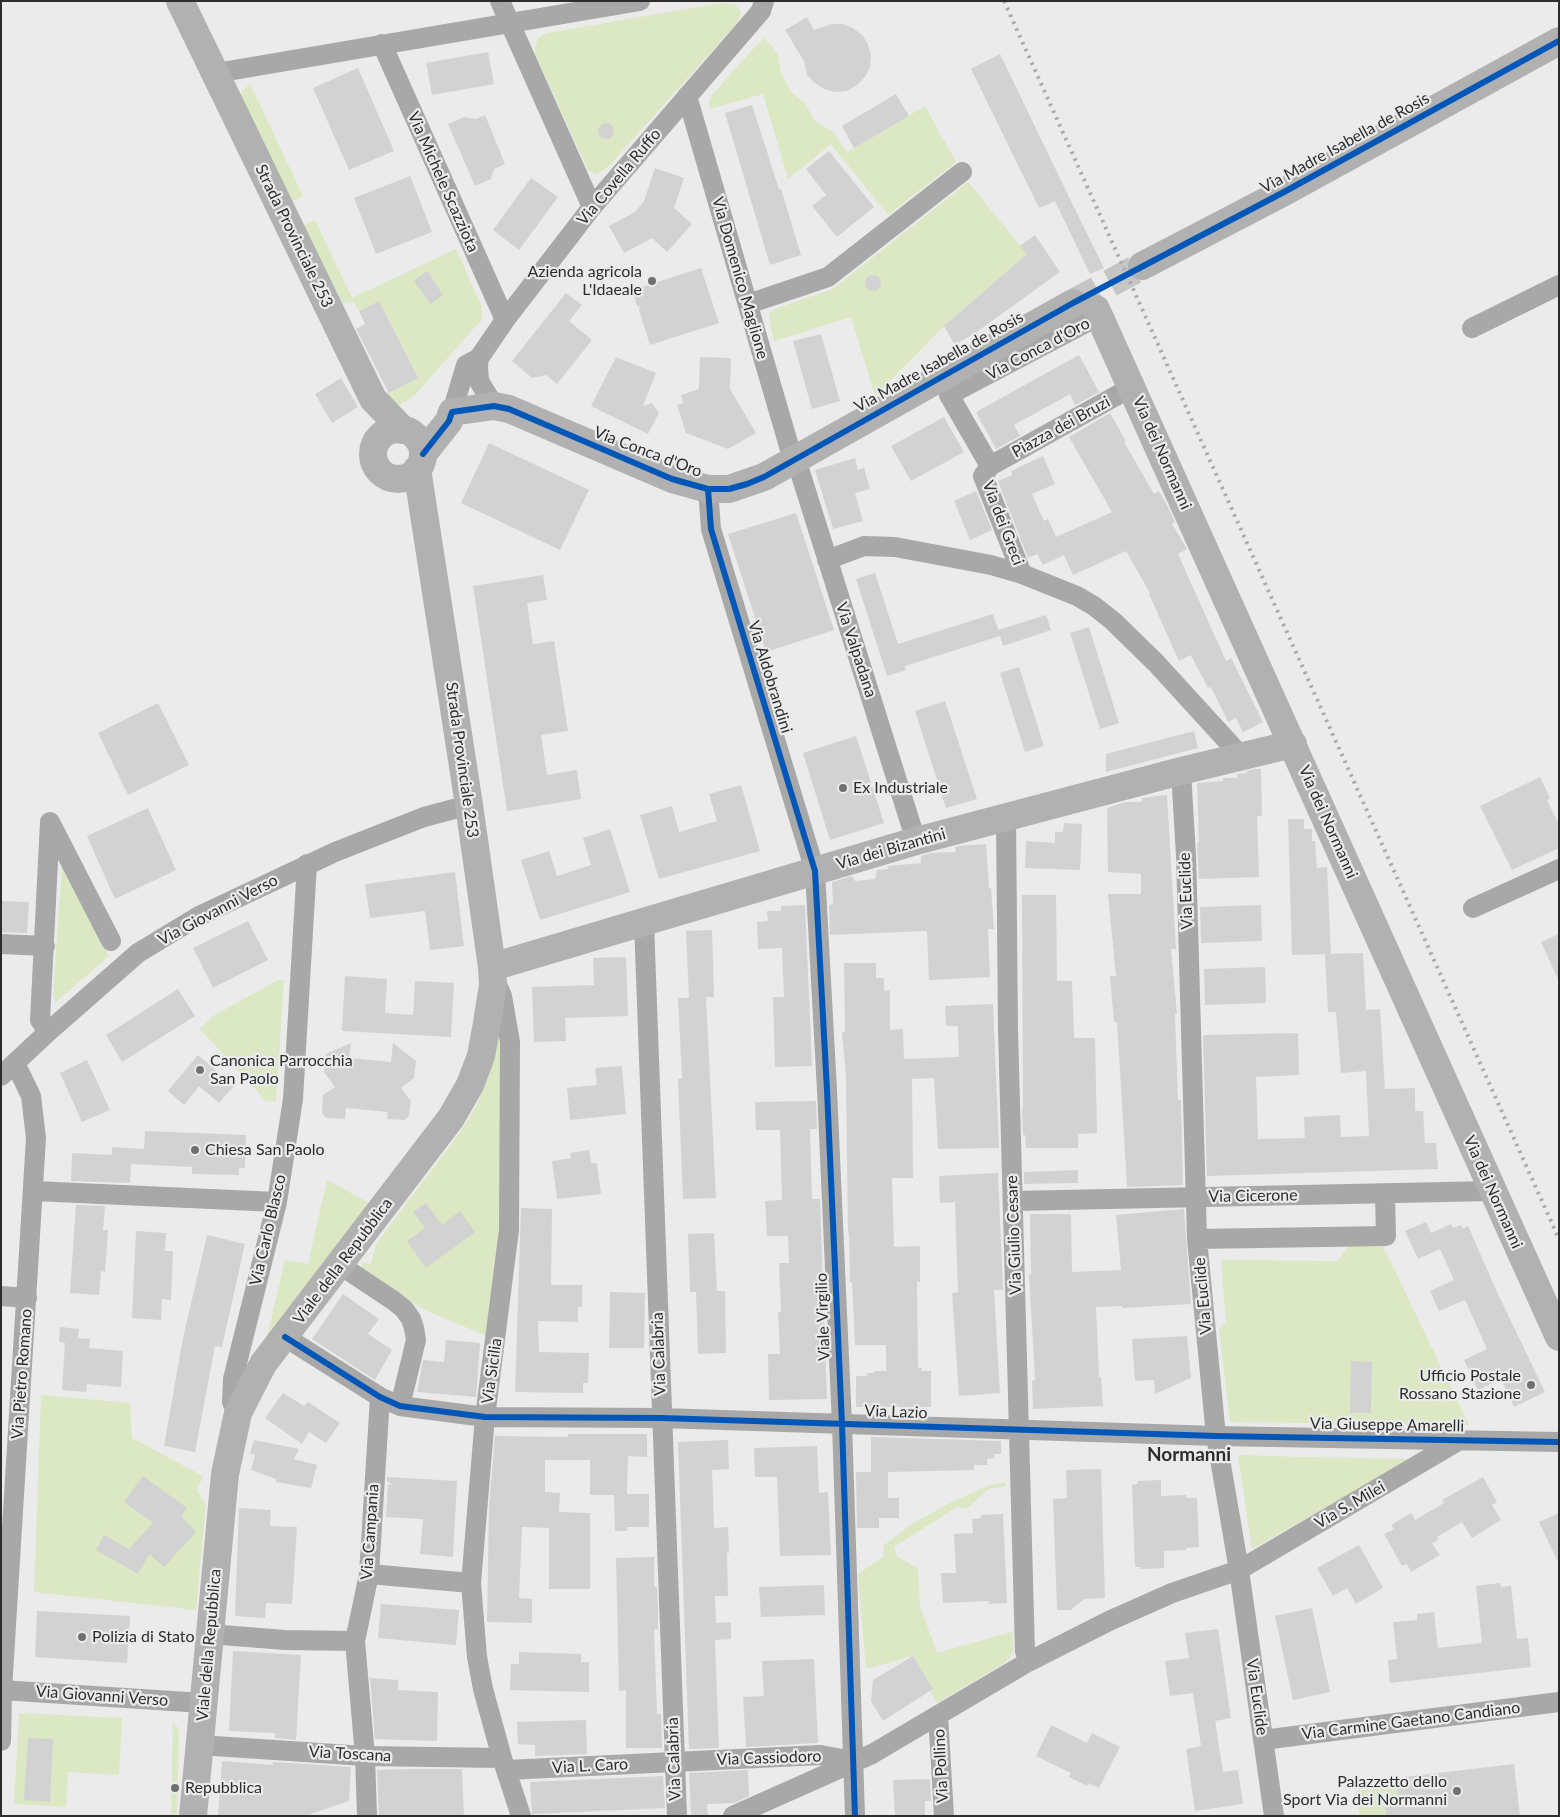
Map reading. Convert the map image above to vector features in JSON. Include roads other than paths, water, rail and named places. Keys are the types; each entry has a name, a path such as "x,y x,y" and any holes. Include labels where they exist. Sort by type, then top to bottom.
{"street":[{"name":"Strada Provinciale 253","path":"180,1 373,399 410,453 428,536 469,805 492,976"},
{"path":"500,1 592,207"},
{"path":"216,73 640,1"},
{"name":"Via Covella Ruffo","path":"450,416 466,365 479,358 505,320 592,207 761,11 764,1"},
{"name":"Via Madre Isabella de Rosis","path":"1142,266 1284,192 1559,41"},
{"name":"Via Michele Scazziota","path":"382,44 505,320"},
{"name":"Via Domenico Maglione","path":"687,96 793,460"},
{"path":"748,304 828,277 962,172"},
{"path":"1472,328 1559,285"},
{"name":"Via Madre Isabella de Rosis","path":"819,445 1090,309"},
{"name":"Via Conca d'Oro","path":"949,395 1090,309"},
{"name":"Via dei Normanni","path":"1090,309 1132,387 1559,1337"},
{"path":"410,453 422,427 450,416 494,406 480,381 479,358"},
{"name":"Piazza dei Bruzi","path":"990,466 1132,387"},
{"name":"Via dei Greci","path":"949,395 990,466 983,476 1022,574"},
{"name":"Strada Provinciale 253","path":"373,399 372,427 375,444 374,459 377,467 388,477 410,453"},
{"name":"Via Conca d'Oro","path":"494,406 509,409 672,479 708,489 729,489 747,484 764,477 819,445"},
{"path":"375,444 386,432 394,429 410,453"},
{"name":"Via Valpadana","path":"793,460 800,472 826,560 916,841"},
{"name":"Via Aldobrandini","path":"708,489 711,529 815,871"},
{"path":"826,560 864,546 884,545 963,558 1022,574 1062,589 1094,606 1156,663 1241,756"},
{"name":"Via dei Bizantini","path":"492,976 644,923 916,841 1181,771 1293,744"},
{"name":"Via Euclide","path":"1181,771 1186,865 1197,1239 1216,1436 1239,1570 1274,1816"},
{"name":"Via Giovanni Verso","path":"8,1069 138,954 199,916 307,864 424,817 469,805"},
{"name":"Via Giulio Cesare","path":"1006,817 1008,1030 1025,1652"},
{"path":"48,1032 40,1020 50,822 111,941"},
{"name":"Via Carlo Blasco","path":"238,1413 232,1402 233,1379 277,1202 293,1098 307,864"},
{"path":"1473,908 1559,870"},
{"name":"Viale Virgilio","path":"815,871 842,1424 854,1816"},
{"name":"Via Calabria","path":"644,923 677,1816"},
{"path":"1,944 45,946"},
{"name":"Viale della Repubblica","path":"193,1816 225,1474 238,1413 263,1364 451,1118 470,1085 481,1056 492,976"},
{"name":"Via Sicilia","path":"492,976 502,996 510,1042 509,1230 486,1417 471,1583 476,1657 504,1764 521,1816"},
{"name":"Via Pietro Romano","path":"1,1741 2,1690 36,1138 31,1096 8,1069"},
{"path":"34,1191 277,1202"},
{"name":"Via Cicerone","path":"1013,1201 1492,1191"},
{"path":"1197,1239 1386,1236 1385,1194"},
{"path":"340,1265 404,1309 414,1328 416,1340 400,1406"},
{"path":"1,1296 26,1298"},
{"path":"247,1322 263,1364"},
{"name":"Via Lazio","path":"285,1337 380,1397 400,1406 486,1417 661,1418 1216,1436"},
{"name":"Via Campania","path":"367,1816 365,1756 355,1641 370,1574 380,1397"},
{"name":"Via Giuseppe Amarelli","path":"1216,1436 1559,1442"},
{"name":"Via S. Milei","path":"852,1761 872,1754 1028,1662 1109,1621 1172,1593 1239,1570 1460,1440"},
{"path":"370,1574 471,1583"},
{"path":"209,1634 285,1640 355,1641"},
{"name":"Via Giovanni Verso","path":"2,1690 203,1704"},
{"name":"Via Carmine Gaetano Candiano","path":"1263,1740 1559,1702"},
{"name":"Via Pollino","path":"938,1715 944,1816"},
{"name":"Via Toscana","path":"199,1745 504,1764"},
{"name":"Via Cassiodoro","path":"674,1762 821,1755 852,1761"},
{"name":"Via Cassiodoro","path":"733,1816 852,1761"},
{"name":"Via L. Caro","path":"504,1764 674,1762"}],"tunnel":[{"path":"1073,303 1142,266"}],"railway":[{"path":"1004,1 1559,1239"}],"place":[{"name":"Azienda agricola L'Idaeale","path":"652,281"},
{"name":"Ex Industriale","path":"843,788"},
{"name":"Canonica Parrocchia San Paolo","path":"200,1070"},
{"name":"Chiesa San Paolo","path":"195,1150"},
{"name":"Ufficio Postale Rossano Stazione","path":"1531,1385"},
{"name":"Polizia di Stato","path":"82,1637"},
{"name":"Repubblica","path":"175,1788"},
{"name":"Palazzetto dello Sport Via dei Normanni","path":"1457,1791"}],"district":[{"name":"Normanni","path":"1189,1455"}]}
